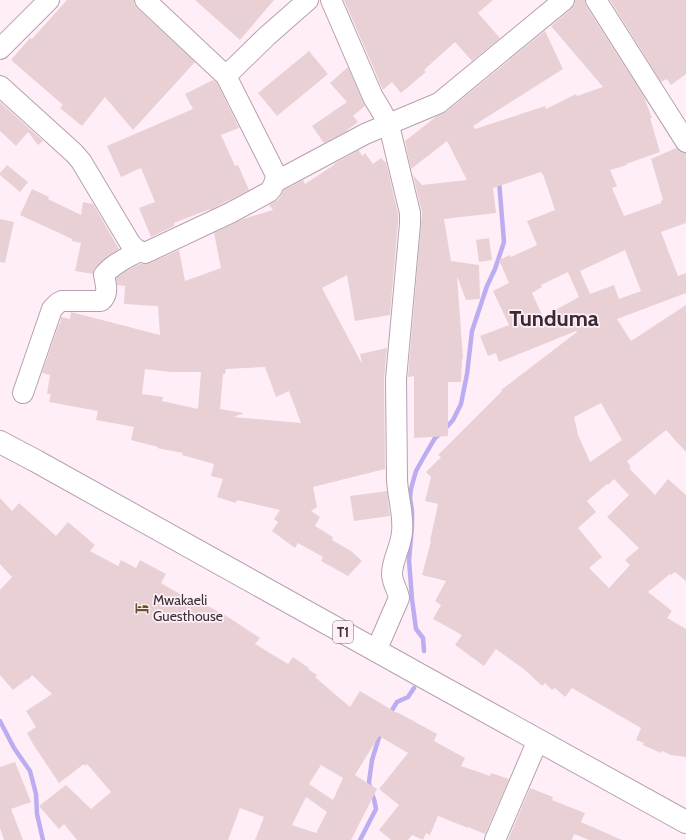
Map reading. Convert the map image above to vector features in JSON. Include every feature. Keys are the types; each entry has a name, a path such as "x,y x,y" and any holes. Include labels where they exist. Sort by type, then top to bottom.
{"highway":[{"name":"T1","path":"0,442 686,822"}],"street":[{"path":"0,49 49,0"},
{"path":"0,86 65,143 74,153 130,243 134,249 139,252 145,253 230,213 269,192 273,188 276,175 226,76 145,0"},
{"path":"226,76 267,36 308,0"},
{"path":"331,0 372,98 389,125 410,213 396,379 397,480 402,511 402,533 392,568 392,575 393,582 398,592 398,598 376,651"},
{"path":"275,182 365,134 439,103 564,0"},
{"path":"596,0 686,142"},
{"path":"23,393 52,309 58,303 62,302 101,301 106,296 107,292 104,275 106,272 114,265 139,252"},
{"path":"494,840 538,740"}],"building":[{"path":"67,0 134,0 134,4 137,8 195,62 133,130 105,97 82,126 60,108 63,105 11,60"},
{"path":"195,0 274,0 240,40"},
{"path":"344,0 493,0 478,13 500,38 472,61 455,42 424,70 426,72 401,93 392,82 383,90"},
{"path":"575,0 585,0 586,6 644,97 652,118 650,118 660,152 610,170 617,186 612,188 624,216 661,203 663,200 651,159 676,148 680,152 686,153 686,223 661,232 678,276 686,273 686,293 617,319 631,341 686,305 686,452 666,430 627,461 631,467 629,468 655,495 668,479 686,495 686,581 675,572 671,575 670,574 648,592 672,611 667,618 686,629 686,757 671,755 662,751 661,753 643,745 644,743 636,740 641,728 572,688 565,697 555,688 552,690 545,683 542,686 525,670 496,649 484,666 455,645 462,635 433,619 441,605 435,601 446,581 422,575 431,541 438,504 425,501 431,477 426,472 441,457 438,455 502,391 501,390 577,332 576,331 499,362 496,353 488,356 480,336 509,325 493,291 509,283 499,260 510,255 511,257 537,245 527,221 555,210 541,172 493,188 496,213 444,219 451,261 479,265 480,299 466,300 457,276 463,358 461,382 448,382 448,436 414,438 414,376 408,377 422,213 413,175 422,185 467,180 447,141 411,169 405,141 437,116 446,112 545,31 563,69 473,126 475,129 545,106 546,109 576,94 577,96 603,87 551,26 575,4","holes":["625,250 641,291 619,299 614,285 590,294 580,271","568,272 579,297 543,317 532,293 542,287 541,285","601,403 622,440 590,462 578,435 574,417","614,479 629,495 607,517 639,548 625,560 630,565 609,588 589,568 602,557 578,528 596,512 587,501 607,484 608,485"]},
{"path":"610,0 686,0 686,74 671,85 667,79 661,82"},
{"path":"309,51 328,74 277,116 258,93"},
{"path":"348,67 365,106 353,116 358,122 347,131 324,143 312,126 347,102 330,83"},
{"path":"213,80 217,83 239,128 221,135 235,166 238,165 249,190 210,210 174,223 174,226 151,237 139,208 155,202 141,168 121,177 107,146 193,109 185,94"},
{"path":"0,102 43,141 38,145 28,132 16,146 0,131"},
{"path":"359,150 362,156 365,153 373,164 381,158 386,162 398,214 390,315 355,321 347,275 322,288 362,364 360,354 387,348 384,379 385,469 313,487 317,507 311,511 320,517 315,526 333,537 332,540 351,551 362,561 348,576 321,561 323,557 298,543 295,548 272,531 278,522 274,519 280,510 237,500 236,503 217,497 223,479 211,476 214,464 182,455 183,453 157,448 158,447 131,440 134,427 96,420 98,411 49,402 51,394 47,394 50,375 42,373 60,324 61,317 70,319 71,312 160,335 158,306 124,304 125,286 117,285 116,278 140,264 150,263 179,250 185,281 221,268 214,233 243,219 273,210 269,205 278,200 284,190 303,180 305,184 334,164","holes":["265,367 276,397 289,391 301,423 234,417 244,413 220,409 223,374 225,374 226,369","145,369 171,372 201,372 198,409 162,401 163,397 142,394"]},
{"path":"7,165 28,182 20,192 0,175"},
{"path":"32,189 49,197 48,199 81,215 83,202 93,204 119,249 100,263 95,268 93,274 75,271 81,243 72,241 72,239 20,215"},
{"path":"0,219 14,222 5,263 0,262"},
{"path":"489,238 492,260 479,262 476,240"},
{"path":"387,491 390,516 354,521 350,496"},
{"path":"0,498 12,511 19,503 56,536 68,522 95,545 90,551 118,566 121,560 136,568 140,560 166,574 161,583 195,603 197,600 228,617 260,638 255,644 288,664 293,657 317,675 315,677 350,707 360,691 437,734 434,741 465,758 461,766 490,776 491,773 509,779 485,834 438,816 430,835 426,833 423,840 412,835 408,840 391,840 379,830 399,805 379,789 408,753 379,736 355,775 377,789 351,840 255,840 264,817 240,808 228,840 77,840 64,824 59,829 39,806 66,785 91,809 111,792 87,764 85,766 84,764 59,783 27,733 36,727 26,711 52,694 32,675 28,680 27,679 13,690 0,675 0,590 12,577 0,564","holes":["321,765 343,778 333,800 309,784","306,797 327,812 316,833 292,825"]},
{"path":"15,762 31,802 11,809 23,840 4,840 0,828 0,767"},
{"path":"530,788 553,797 552,800 585,813 581,822 622,840 589,840 574,834 572,840 508,840"}],"waterway":[{"path":"424,651 423,638 416,629 412,599 409,560 412,526 410,498 411,489 416,471 425,455 435,438 453,420 461,404 467,374 472,331 504,242 499,181"},
{"path":"389,715 397,702 408,697 414,688"},
{"path":"0,721 14,748 30,771 36,794 37,814 43,840"},
{"path":"360,840 376,809 369,782 372,760 381,731"}],"place":[{"name":"Mwakaeli Guesthouse","path":"142,608"}],"district":[{"name":"Tunduma","path":"554,318"}]}
